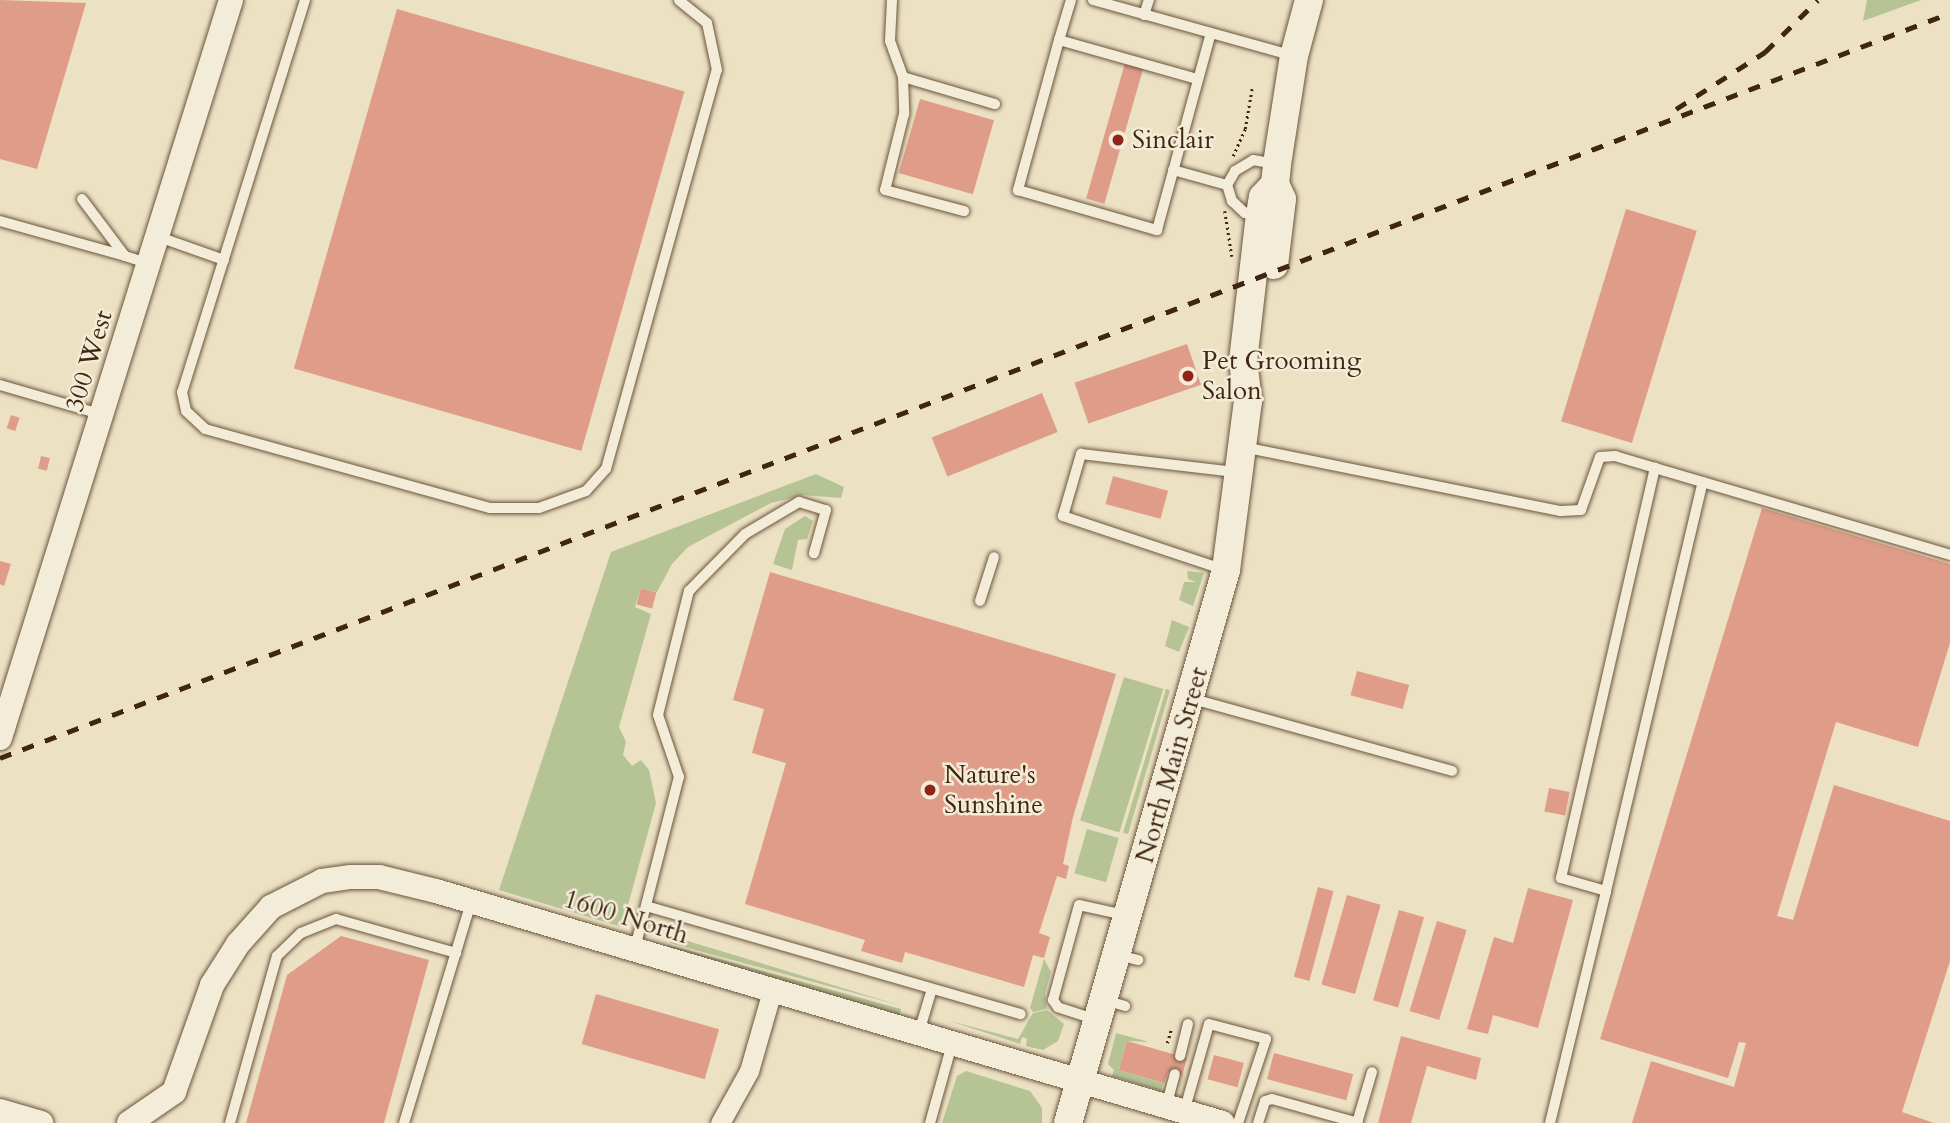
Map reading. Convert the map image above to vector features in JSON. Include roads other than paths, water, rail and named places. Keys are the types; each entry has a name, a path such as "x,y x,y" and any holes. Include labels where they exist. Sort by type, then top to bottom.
{"main road":[{"name":"North Main Street","path":"1248,401 1243,361 1260,215 1263,197 1276,174 1294,56 1309,0"},
{"name":"North Main Street","path":"1068,1123 1080,1083 1128,957 1128,916 1192,699 1226,570 1248,401 1262,362 1282,199 1276,174"}],"street":[{"name":"300 West","path":"0,737 104,415 231,0"},
{"name":"1600 North","path":"136,1122 174,1092 212,985 271,907 322,881 379,877 472,901 634,952 1223,1123"},
{"path":"720,1123 749,1072 772,991"},
{"path":"0,1111 41,1123"}],"lane":[{"path":"304,0 182,392 186,411 205,429 490,508 539,508 586,491 606,468 718,70 707,23 679,0"},
{"path":"892,0 890,41 903,78 904,114 885,190 964,211"},
{"path":"1071,0 1018,190 1157,230 1211,33"},
{"path":"1093,0 1294,56"},
{"path":"1144,15 1149,0"},
{"path":"1059,40 1197,79"},
{"path":"903,78 995,104"},
{"path":"1260,215 1245,213 1232,201 1227,185 1235,171 1253,160 1276,174"},
{"path":"1173,170 1227,185"},
{"path":"82,199 125,256"},
{"path":"0,221 150,264"},
{"path":"158,237 224,260"},
{"path":"0,385 104,415"},
{"path":"1226,570 1063,516 1081,454 1240,460 1561,511 1581,510 1600,457 1615,456 1950,555"},
{"path":"1606,891 1561,878 1655,468"},
{"path":"1550,1123 1703,482"},
{"path":"634,952 680,777 658,715 689,591 745,534 799,502 826,510 814,553"},
{"path":"980,601 994,557"},
{"path":"1192,699 1452,771"},
{"path":"404,1123 472,901"},
{"path":"1109,1008 1058,1007 1053,1000 1079,905 1128,916"},
{"path":"646,906 1021,1014"},
{"path":"230,1123 277,956 301,933 336,919 456,953"},
{"path":"919,1034 932,989"},
{"path":"1180,1056 1188,1024"},
{"path":"1175,1110 1209,1024 1266,1039 1238,1123"},
{"path":"930,1123 952,1045"},
{"path":"1258,1123 1265,1101 1272,1099 1357,1123 1372,1072"},
{"path":"1175,1074 1175,1110"}],"railway":[{"path":"1676,109 1765,52 1818,0"},
{"path":"0,758 1950,13"}],"place":[{"name":"Sinclair","path":"1118,140"},
{"name":"Pet Grooming Salon","path":"1188,376"},
{"name":"Nature's Sunshine","path":"930,790"}]}
